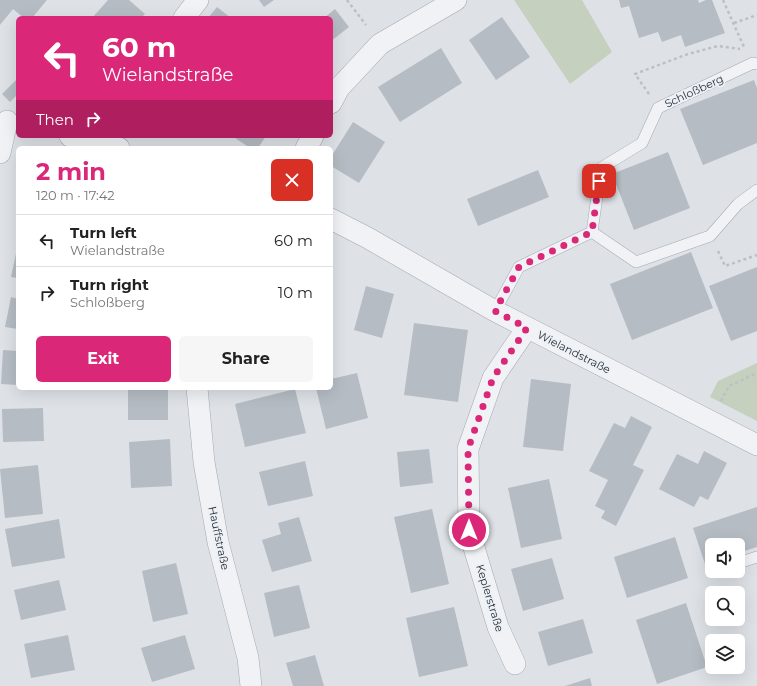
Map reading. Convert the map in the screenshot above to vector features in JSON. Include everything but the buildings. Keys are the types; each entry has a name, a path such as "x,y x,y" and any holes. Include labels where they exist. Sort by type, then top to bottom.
{"street":[{"path":"186,16 198,0"},
{"path":"333,99 339,88 380,44 456,0"},
{"path":"0,153 8,121"},
{"path":"86,138 112,146"},
{"name":"Wielandstraße","path":"333,220 368,238 527,328 757,445"},
{"name":"Keplerstraße","path":"515,664 498,627 469,530 468,449 493,378 527,328"},
{"name":"Hauffstraße","path":"197,390 204,462 218,542 248,658 251,686"}],"lane":[{"name":"Schloßberg","path":"592,232 601,168 642,143 658,108 753,64 757,64"},
{"path":"495,311 519,267 592,232 636,262 710,236 738,204 757,190"},
{"path":"745,561 757,557"}],"path":[{"path":"347,0 380,44"},
{"path":"658,108 635,74 688,54 718,46 745,49 724,0"},
{"path":"734,23 757,14"},
{"path":"710,236 725,266 757,255"},
{"path":"710,422 729,386 757,373"}],"green space":[{"path":"514,0 582,0 612,52 570,84"},
{"path":"757,363 757,421 710,397 718,381"}],"route":[{"path":"469,530 468,449 493,378 527,328 495,311 519,267 592,232 599,181"}]}
